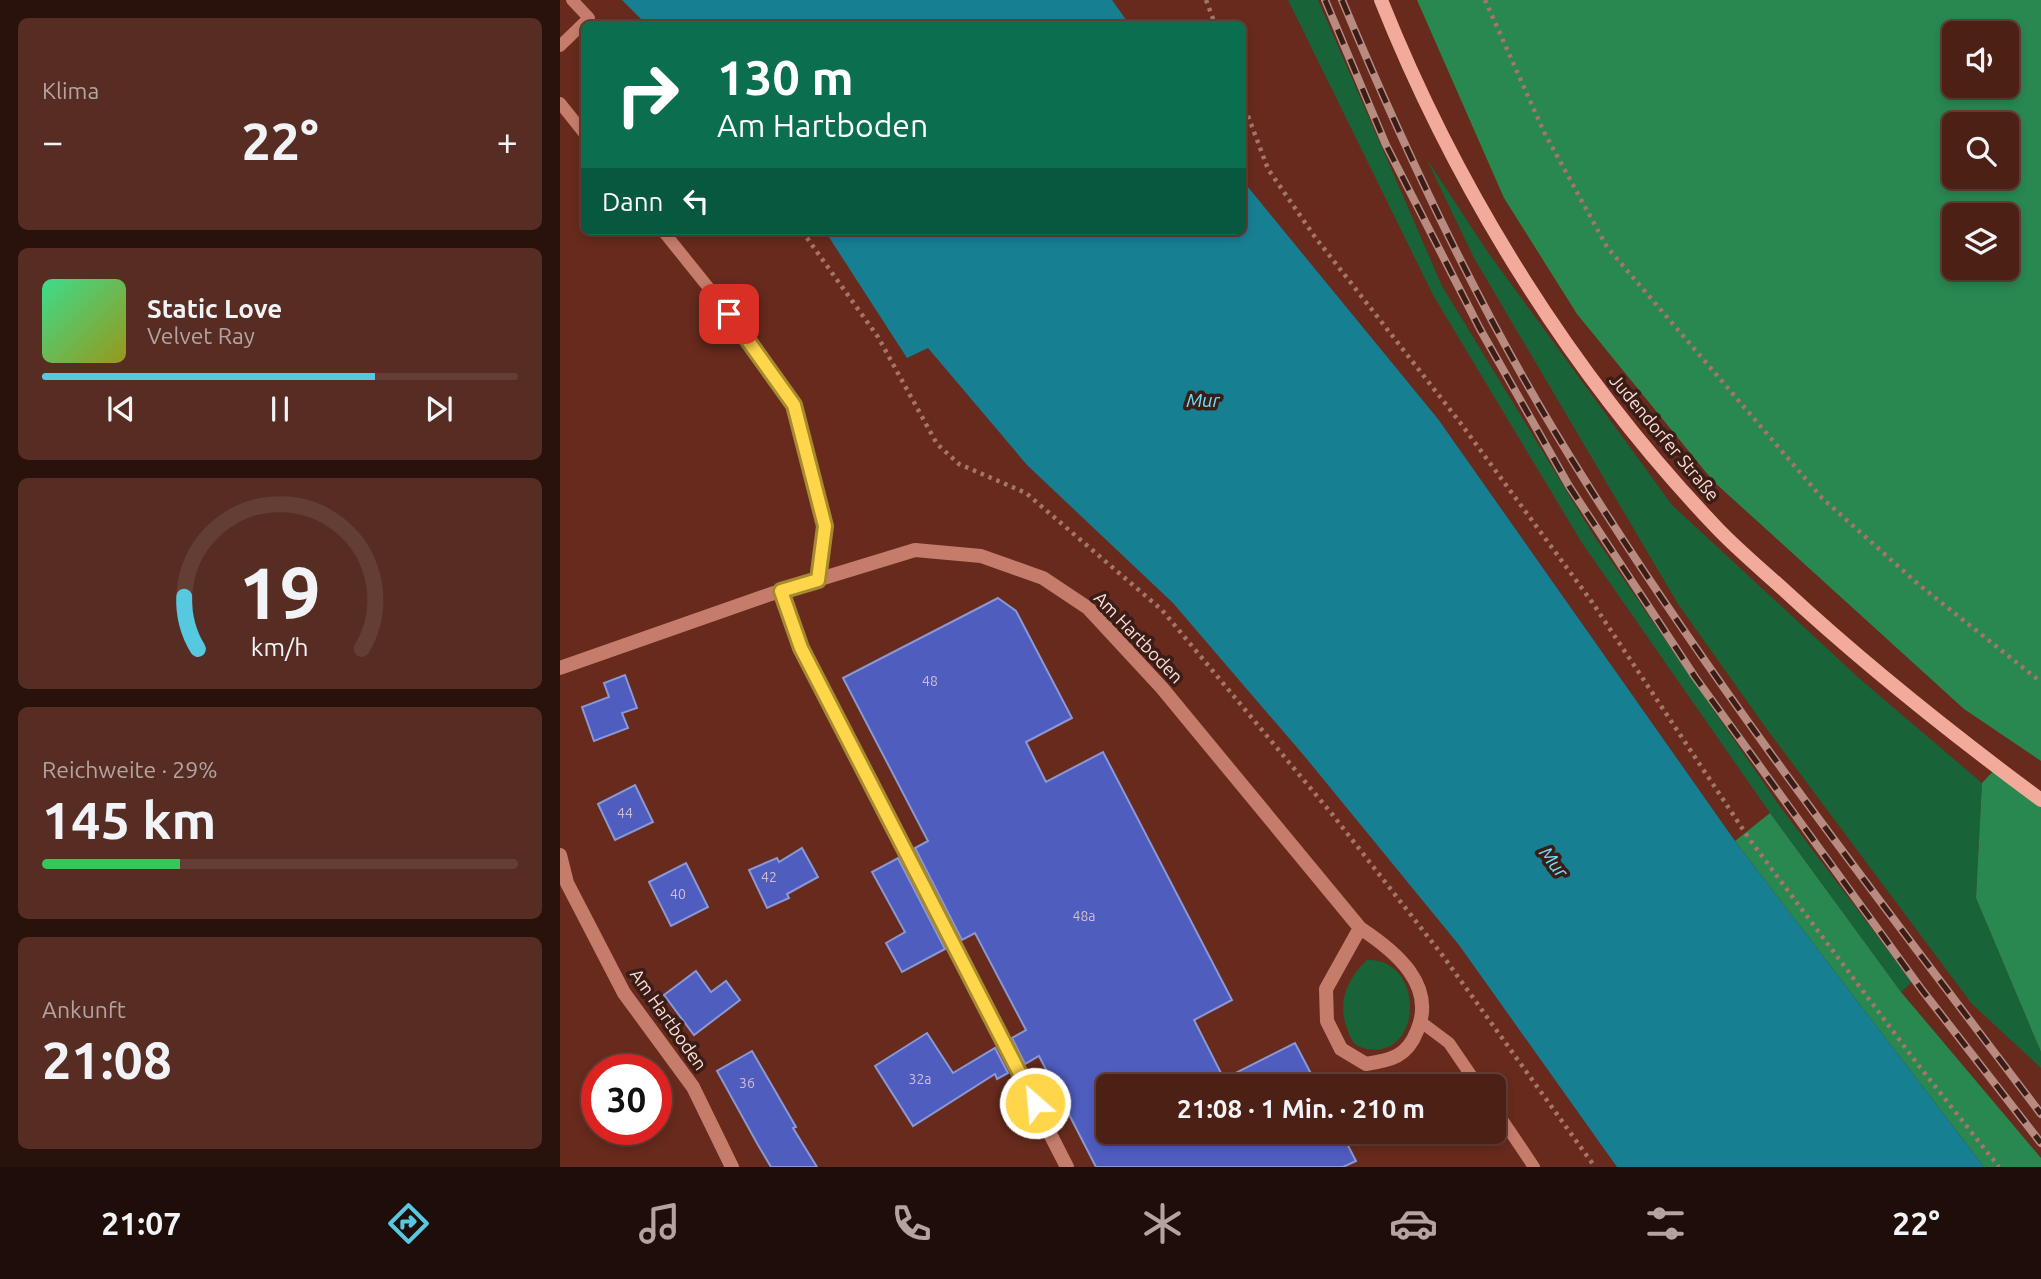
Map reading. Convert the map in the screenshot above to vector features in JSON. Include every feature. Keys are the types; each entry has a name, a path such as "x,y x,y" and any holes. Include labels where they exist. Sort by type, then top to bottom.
{"main road":[{"name":"Judendorfer Straße","path":"1381,0 1395,36 1482,211 1562,339 1672,479 1719,531 1815,618 1938,722 2041,800"}],"street":[{"name":"Am Hartboden","path":"560,668 781,591 915,550 981,556 1043,578 1088,608 1162,688 1360,928 1385,944 1415,978 1423,997 1421,1022"},
{"path":"781,591 801,648 1067,1167"},
{"name":"Am Hartboden","path":"560,855 567,883 624,993 693,1087 732,1167"},
{"path":"1360,928 1326,989 1326,1021 1341,1049 1366,1064 1392,1060 1412,1044 1421,1022"}],"lane":[{"path":"572,0 589,18 586,21"},
{"path":"560,47 581,26"},
{"path":"560,103 581,129"},
{"path":"666,235 712,292 794,405 825,526 818,580"},
{"path":"1421,1022 1449,1043 1470,1074"},
{"path":"1506,1125 1534,1167"}],"path":[{"path":"1206,0 1214,21"},
{"path":"1485,0 1544,132 1607,247 1822,498 1918,584 2041,682"},
{"path":"1246,111 1268,169 1315,237 1498,474 1592,602 1750,840 1998,1167"},
{"path":"805,235 878,337 937,444 959,464 1026,493 1162,610 1332,814 1426,934 1595,1167"}],"green space":[{"path":"1288,0 1318,0 1442,286 1594,536 1781,808 1912,982 1901,992 1770,813 1582,543 1433,295"},
{"path":"1417,0 2041,0 2041,761 1964,709 1713,481 1577,314 1504,198"},
{"path":"1426,158 1487,251 1672,505 1860,679 1982,783 1976,898 2041,1052 2041,1068 1972,1004 1766,728 1678,604 1474,258"},
{"path":"1997,767 2041,800 2041,1052 1976,898 1982,783"},
{"path":"1770,813 1901,992 2041,1158 2041,1167 1984,1167 1735,841"},
{"path":"1367,960 1387,964 1400,975 1408,991 1410,1009 1406,1027 1397,1041 1383,1049 1357,1045 1351,1038 1344,1018 1344,1000 1349,983"}],"water":[{"path":"622,0 1112,0 1127,21 643,21"},
{"name":"Mur","path":"1246,185 1438,419 1735,841 1984,1167 1617,1167 1459,945 1306,758 1173,603 1027,465 928,348 907,358 828,235 1246,235"}],"building":[{"path":"998,598 1016,611 1072,718 1026,742 1046,782 1103,752 1232,1000 1194,1020 1221,1074 1096,1074 1096,1144 1347,1144 1356,1161 1343,1167 1096,1167 1039,1056 1025,1064 1012,1038 1026,1030 975,933 962,940 915,848 928,841 843,678"},
{"path":"625,675 637,708 622,713 628,728 594,741 582,707 609,697 604,683"},
{"path":"635,785 653,822 615,840 598,804"},
{"path":"802,848 818,877 787,894 789,898 767,908 749,870 777,858 779,862"},
{"path":"898,858 945,949 902,972 886,943 905,932 872,872"},
{"path":"686,863 708,907 671,926 649,882"},
{"path":"696,971 711,992 726,981 740,1000 694,1035 664,995"},
{"path":"927,1033 953,1073 995,1048 1008,1073 997,1079 995,1074 913,1126 875,1066"},
{"path":"1295,1043 1311,1074 1234,1074"},
{"path":"752,1051 817,1167 771,1167 758,1145 717,1071"}],"railway":[{"path":"1325,0 1386,145 1480,329 1569,486 1695,677 1922,990 2041,1143"},
{"path":"1342,0 1395,123 1483,305 1584,479 1748,722 2041,1114"}],"route":[{"path":"729,314 794,405 825,526 818,580 781,591 801,648 1035,1103"}]}
